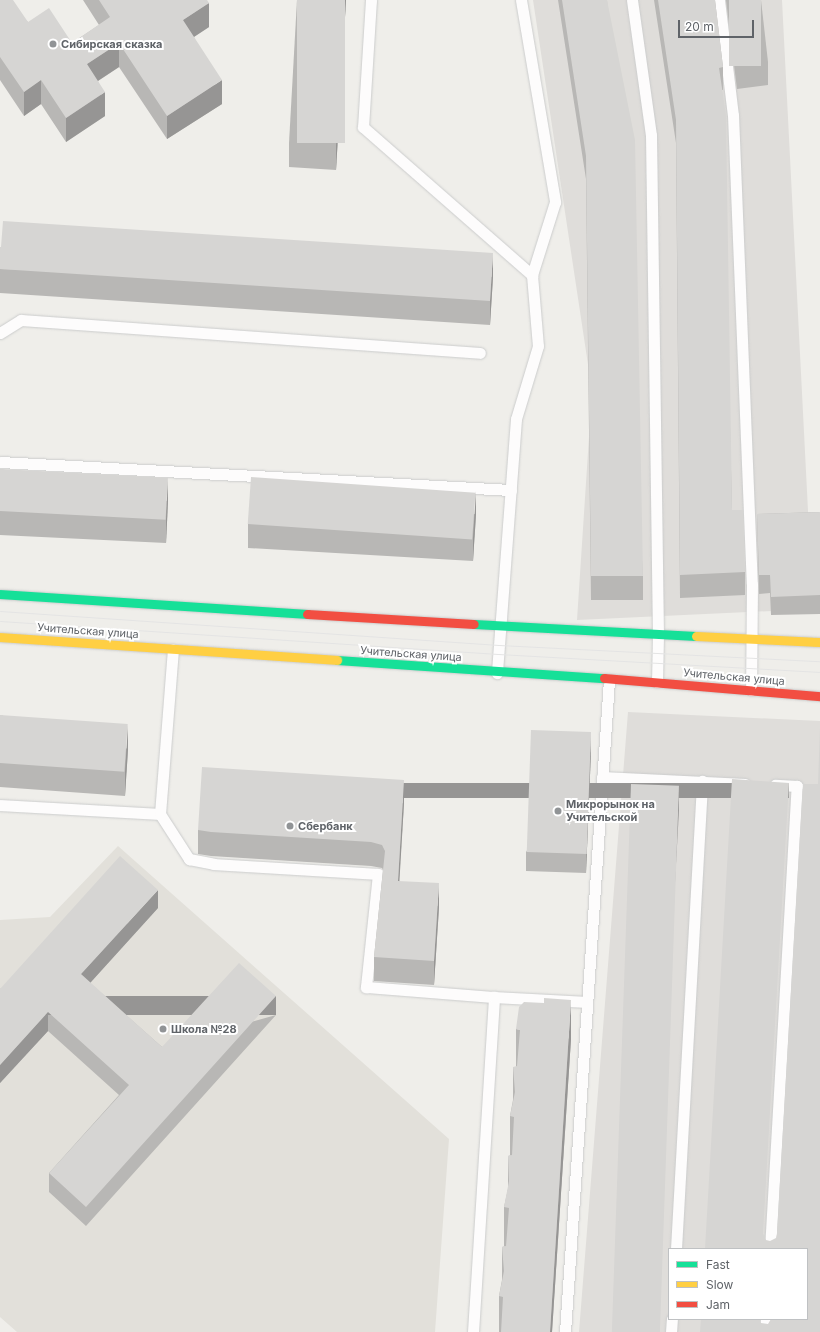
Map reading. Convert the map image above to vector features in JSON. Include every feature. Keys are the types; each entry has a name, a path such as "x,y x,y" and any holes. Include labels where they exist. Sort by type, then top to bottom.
{"main road":[{"path":"0,594 500,626 820,642"},
{"name":"Учительская улица","path":"0,637 609,680 657,682 820,696"}],"lane":[{"path":"371,0 363,127 532,275"},
{"path":"497,672 516,419 538,346 532,275 555,202 522,0"},
{"path":"632,0 651,135 658,635 657,682"},
{"path":"719,0 733,115 752,584 751,690"},
{"path":"0,333 21,320 480,354"},
{"path":"0,462 511,490"},
{"path":"173,650 160,814 189,860 214,864 378,874 366,987 494,997 587,1002"},
{"path":"565,1332 609,680"},
{"path":"602,777 797,786 770,1248"},
{"path":"676,1248 702,781"},
{"path":"0,805 160,814"},
{"path":"473,1332 494,997"},
{"path":"672,1320 672,1332"},
{"path":"765,1332 766,1320"}],"shaded area":[{"path":"533,0 782,0 813,609 577,620 592,391"},
{"path":"628,712 820,721 820,1332 579,1332"},
{"name":"Школа №28","path":"118,846 449,1139 435,1332 17,1332 0,1317 0,920 50,917"}],"building":[{"path":"0,0 13,0 28,22 49,8 72,43 110,17 99,0 207,0 209,3 183,20 222,80 167,116 119,43 87,64 105,92 66,118 41,80 24,92 0,57"},
{"path":"297,0 345,0 345,143 297,143"},
{"path":"562,0 607,0 635,140 643,576 591,576 586,156"},
{"path":"658,0 715,0 723,67 719,68 726,115 732,510 743,510 745,572 680,575 676,120"},
{"path":"729,0 761,0 761,66 729,66"},
{"path":"3,221 493,253 490,301 0,269 0,247"},
{"path":"0,469 168,478 166,520 0,511"},
{"path":"251,477 475,493 472,540 248,524"},
{"path":"820,512 820,595 771,597 770,575 759,575 757,514"},
{"path":"0,715 128,724 124,772 0,763"},
{"path":"820,728 820,1332 700,1332 701,1320 760,1320 761,1323 768,1324 770,1320 808,1320 808,1248 705,1248 732,779 789,783 763,1234 766,1240 770,1241 776,1238 777,1234 803,784 818,784"},
{"name":"Микрорынок на Учительской","path":"531,730 591,732 587,854 527,852"},
{"path":"202,767 404,780 398,881 439,883 434,961 374,957 385,851 382,845 371,842 198,830"},
{"path":"631,784 679,786 660,1332 612,1332"},
{"path":"120,856 158,890 81,974 162,1047 239,963 276,996 86,1207 49,1173 129,1085 48,1012 0,1065 0,989"},
{"path":"544,998 571,1000 550,1332 501,1332 503,1297 499,1296 504,1271 502,1247 506,1246 509,1208 504,1207 509,1181 508,1156 512,1155 514,1117 510,1116 515,1092 513,1067 517,1066 520,1030 516,1029 519,1007 524,1002 544,1003"}],"tram line":[{"path":"0,611 499,645 820,661"},
{"path":"0,621 498,654 820,672"}],"traffic: fast":[{"path":"0,594 307,614"},
{"path":"474,624 696,636"},
{"path":"337,660 604,678"}],"traffic: slow":[{"path":"696,636 820,642"},
{"path":"0,637 337,660"}],"traffic: jam":[{"path":"307,614 474,624"},
{"path":"604,678 820,696"}],"place":[{"name":"Сибирская сказка","path":"53,44"},
{"name":"Микрорынок на Учительской","path":"558,811"},
{"name":"Сбербанк","path":"290,826"},
{"name":"Школа №28","path":"163,1029"}]}
